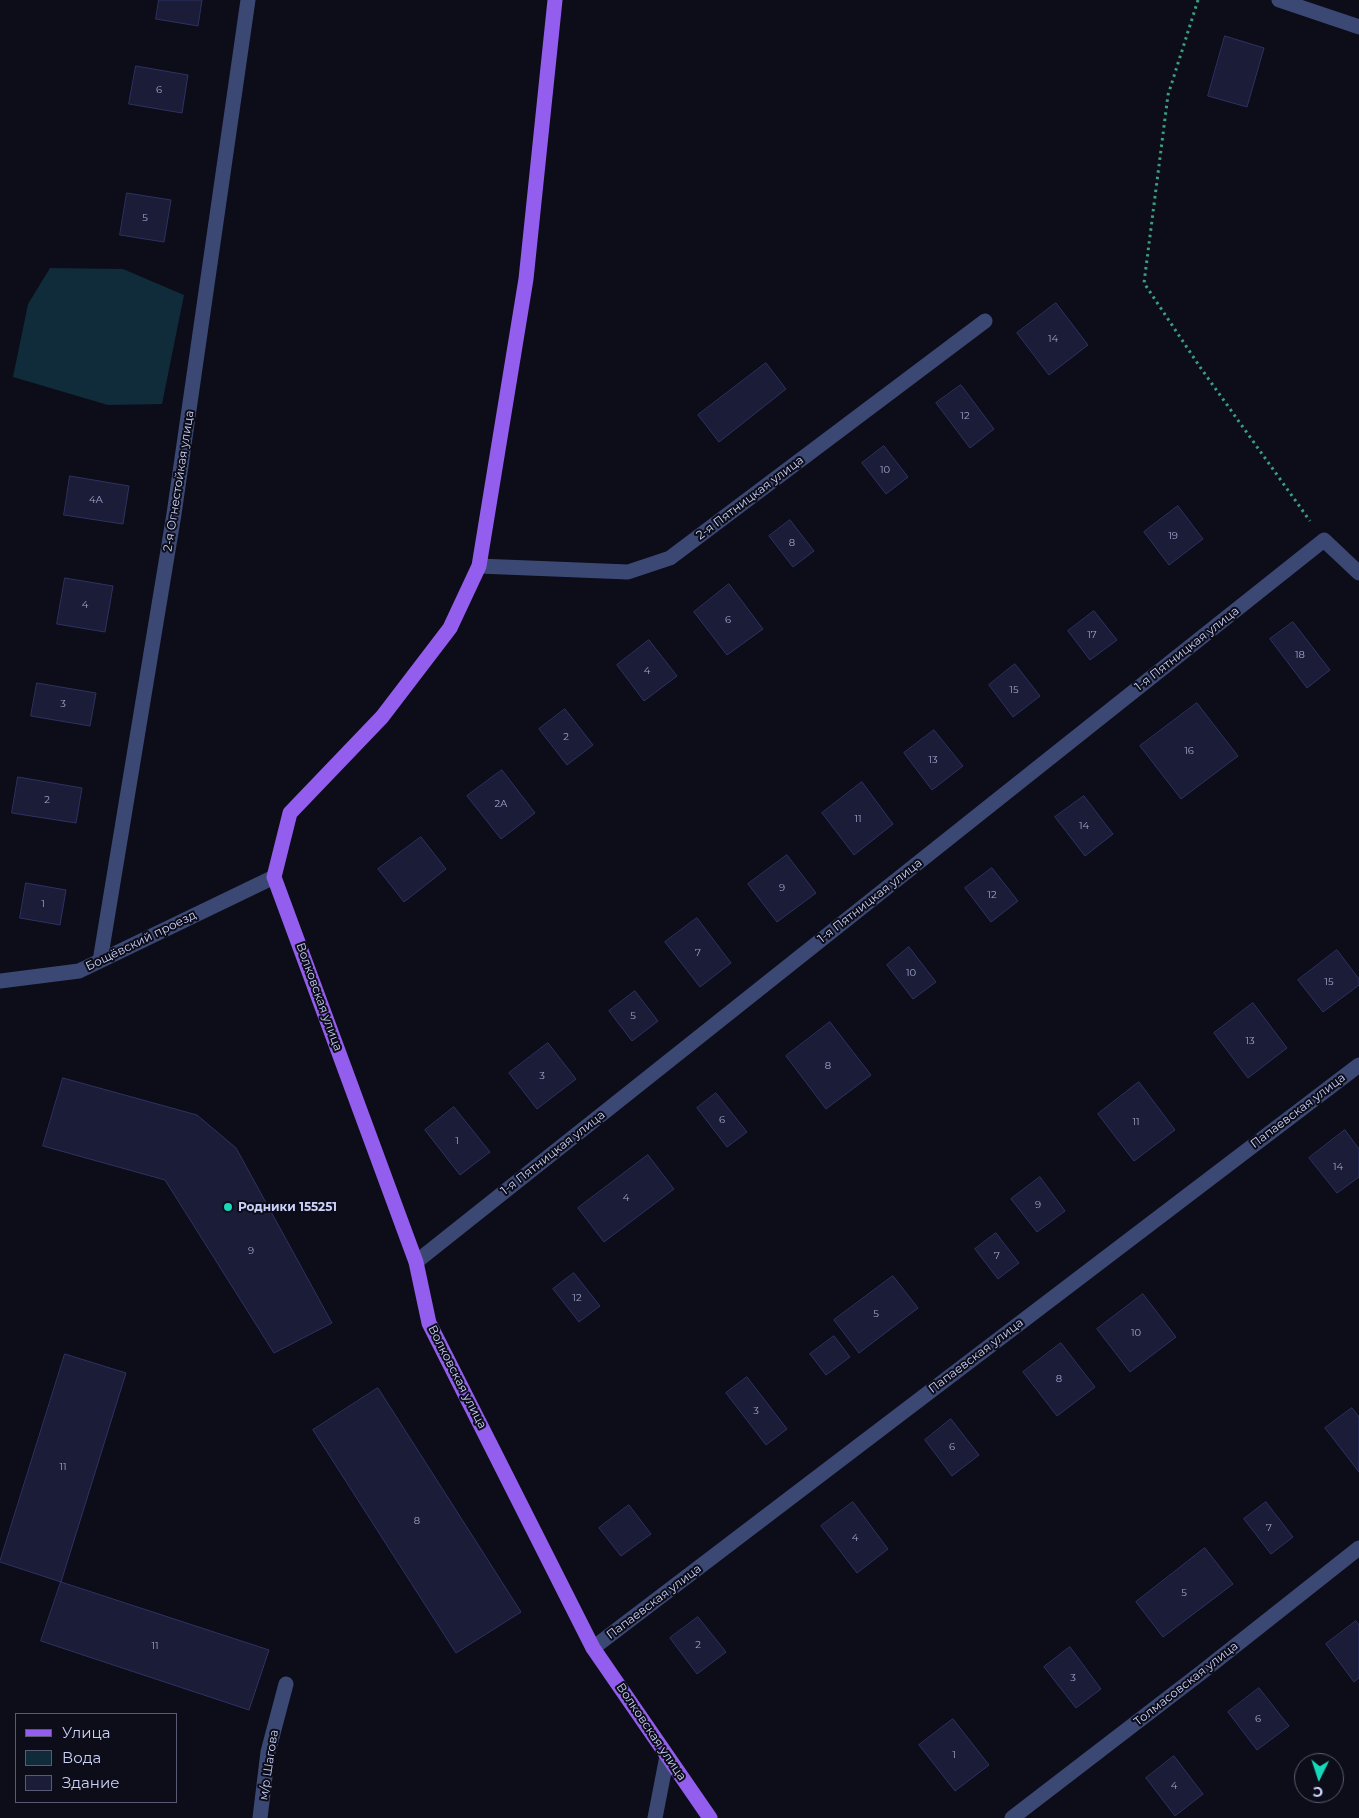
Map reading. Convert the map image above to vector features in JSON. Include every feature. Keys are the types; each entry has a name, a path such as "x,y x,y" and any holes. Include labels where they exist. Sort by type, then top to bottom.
{"main road":[{"path":"274,877 290,813 382,717 450,628 478,566 526,279 555,0"},
{"name":"Волковская улица","path":"274,877 416,1262 429,1323 593,1648 710,1818"}],"street":[{"name":"2-я Огнестойкая улица","path":"100,960 174,514 248,0"},
{"path":"1279,0 1359,27"},
{"name":"2-я Пятницкая улица","path":"478,566 628,572 670,558 985,321"},
{"path":"1324,540 1359,573"},
{"name":"1-я Пятницкая улица","path":"416,1262 1324,540"},
{"name":"Бощёвский проезд","path":"0,981 79,971 274,877"},
{"name":"Папаевская улица","path":"593,1648 1359,1064"},
{"name":"Толмасовская улица","path":"1012,1818 1359,1548"},
{"name":"м/р Шагова","path":"260,1818 268,1752 286,1684"},
{"path":"655,1818 667,1756"}],"path":[{"path":"1198,0 1168,95 1144,283 1200,367 1324,540"}],"water":[{"path":"50,268 123,269 184,295 162,404 108,405 13,377 28,304"}],"building":[{"path":"159,0 202,0 198,26 156,19"},
{"path":"1225,36 1264,48 1247,107 1208,96"},
{"path":"136,66 188,75 182,113 129,104"},
{"path":"127,193 171,200 164,242 120,235"},
{"path":"1056,303 1088,345 1049,375 1017,333"},
{"path":"766,363 786,389 719,442 698,415"},
{"path":"961,385 994,429 970,448 936,403"},
{"path":"884,446 908,477 886,494 862,463"},
{"path":"70,476 129,486 123,524 64,515"},
{"path":"1178,506 1203,539 1169,565 1144,532"},
{"path":"790,520 814,551 793,567 769,536"},
{"path":"65,578 113,586 105,632 57,624"},
{"path":"729,584 763,629 727,655 694,612"},
{"path":"1094,611 1117,640 1090,660 1068,631"},
{"path":"1293,622 1330,670 1307,688 1270,639"},
{"path":"649,640 677,676 644,701 617,665"},
{"path":"1015,664 1040,696 1013,717 989,685"},
{"path":"37,683 96,693 90,726 31,716"},
{"path":"1197,703 1238,756 1181,799 1140,746"},
{"path":"565,709 593,745 567,765 539,729"},
{"path":"934,730 963,766 932,790 904,753"},
{"path":"502,770 535,813 501,839 467,796"},
{"path":"18,777 82,788 76,823 12,813"},
{"path":"862,782 893,824 854,855 822,813"},
{"path":"1084,796 1113,834 1085,856 1055,817"},
{"path":"421,837 446,869 404,902 378,869"},
{"path":"787,855 816,893 777,922 748,884"},
{"path":"992,868 1018,901 991,922 965,888"},
{"path":"26,883 66,890 60,925 20,918"},
{"path":"697,918 731,963 700,987 665,942"},
{"path":"909,947 936,982 913,999 887,965"},
{"path":"1337,950 1359,979 1359,985 1323,1012 1298,980"},
{"path":"635,991 658,1021 632,1041 609,1011"},
{"path":"1253,1003 1287,1048 1248,1078 1214,1033"},
{"path":"830,1022 871,1075 826,1109 786,1056"},
{"path":"548,1043 576,1079 537,1109 509,1073"},
{"path":"63,1078 197,1115 236,1148 332,1323 274,1353 165,1180 43,1146"},
{"path":"1139,1082 1175,1130 1134,1161 1098,1114"},
{"path":"716,1093 747,1132 727,1147 697,1108"},
{"path":"454,1107 490,1152 460,1175 425,1130"},
{"path":"1345,1130 1359,1149 1359,1177 1337,1193 1309,1158"},
{"path":"648,1155 674,1189 604,1242 578,1208"},
{"path":"1040,1177 1065,1211 1037,1232 1011,1199"},
{"path":"996,1233 1019,1263 998,1279 975,1249"},
{"path":"574,1273 600,1306 579,1322 553,1289"},
{"path":"893,1276 918,1308 859,1353 834,1320"},
{"path":"1143,1294 1176,1337 1130,1372 1097,1329"},
{"path":"834,1336 850,1357 826,1375 810,1354"},
{"path":"1061,1343 1095,1387 1057,1416 1023,1372"},
{"path":"65,1354 126,1373 61,1582 0,1562"},
{"path":"747,1377 787,1429 766,1445 726,1393"},
{"path":"378,1388 521,1612 456,1653 313,1430"},
{"path":"1352,1408 1359,1417 1359,1472 1325,1428"},
{"path":"951,1419 979,1455 952,1476 925,1440"},
{"path":"853,1502 888,1549 857,1573 821,1526"},
{"path":"1266,1502 1293,1537 1271,1554 1244,1519"},
{"path":"629,1505 651,1534 621,1556 599,1528"},
{"path":"1205,1548 1233,1584 1163,1637 1136,1602"},
{"path":"61,1582 269,1650 249,1710 41,1641"},
{"path":"698,1617 726,1652 697,1674 670,1638"},
{"path":"1356,1621 1359,1625 1359,1678 1354,1682 1326,1644"},
{"path":"1070,1647 1101,1689 1076,1708 1044,1667"},
{"path":"1259,1688 1289,1726 1257,1750 1228,1712"},
{"path":"953,1719 989,1765 955,1791 919,1745"},
{"path":"1174,1756 1203,1794 1175,1816 1146,1778"}],"place":[{"name":"Родники 155251","path":"228,1207"}]}
